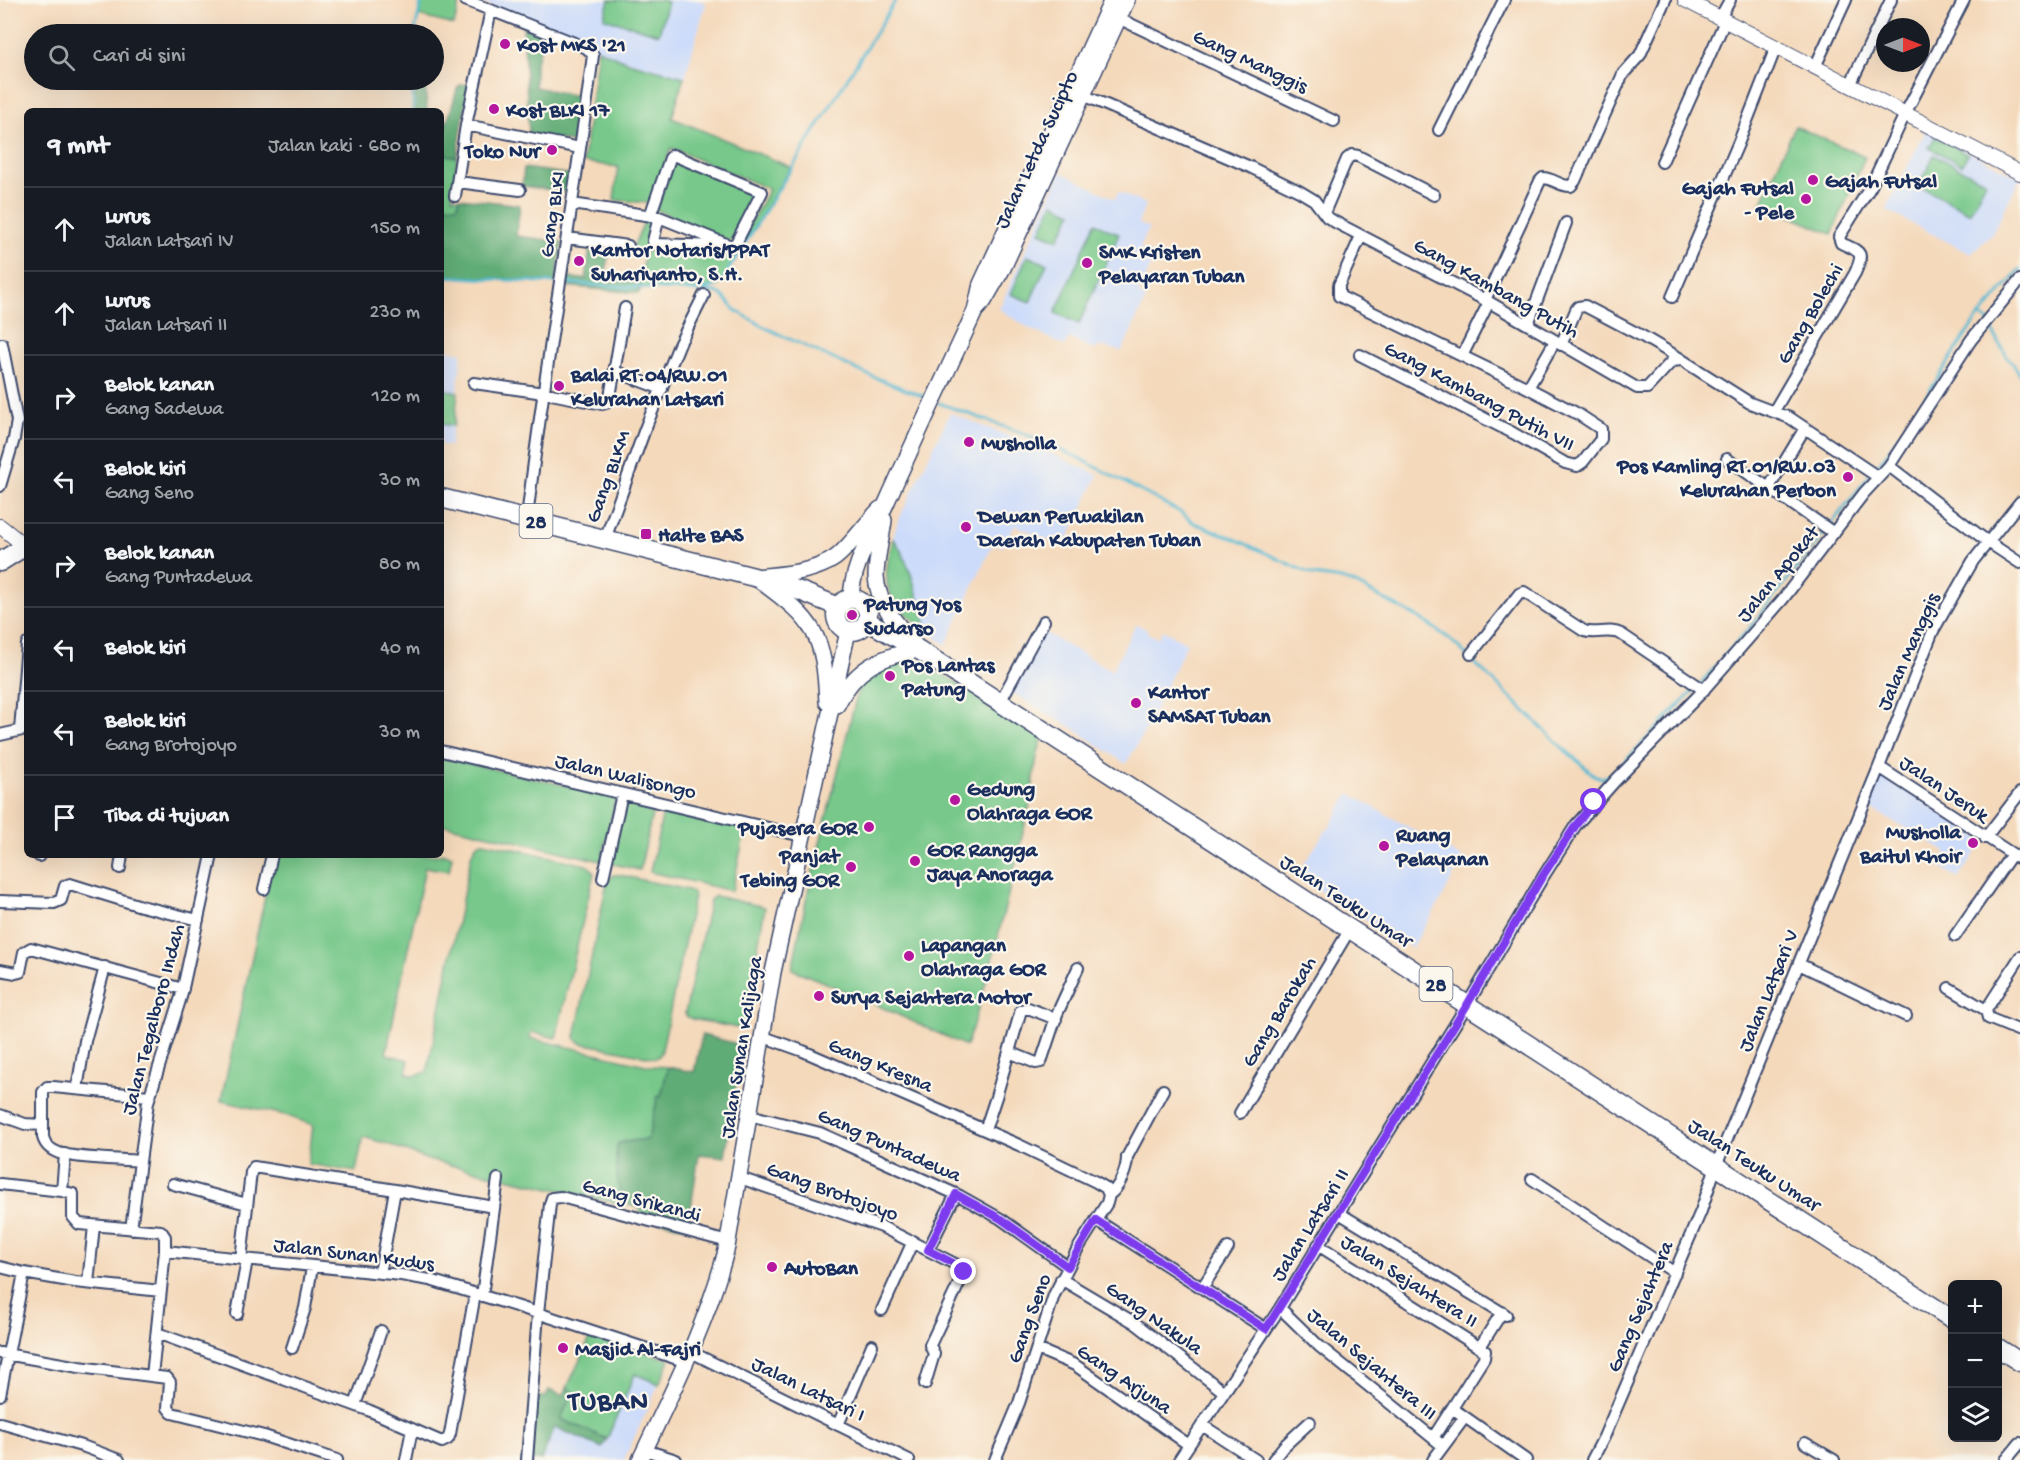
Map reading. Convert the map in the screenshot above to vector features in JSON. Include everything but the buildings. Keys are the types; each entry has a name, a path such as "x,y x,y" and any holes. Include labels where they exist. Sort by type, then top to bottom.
{"highway":[{"name":"28","path":"444,499 754,577 845,604 861,602 867,610 867,621"},
{"path":"2,560 24,547"},
{"path":"845,604 838,621 848,631 857,630 867,621"},
{"name":"Jalan Teuku Umar","path":"867,621 919,650 1000,702 1948,1316"},
{"path":"2002,1351 2020,1362"}],"main road":[{"name":"Jalan Letda Sucipto","path":"975,311 977,294 985,273 1112,0"},
{"name":"Jalan Letda Sucipto","path":"845,604 855,572 944,377 975,311 991,291 1003,268 1127,0"},
{"path":"754,577 808,570 829,561 841,552 886,503"},
{"path":"828,723 854,678 887,657 919,650 893,618 877,584 877,567 886,503"},
{"path":"754,577 803,615 815,635 824,663 828,723"},
{"name":"Jalan Sunan Kalijaga","path":"643,1455 689,1357 719,1278 728,1242 775,962 848,631"}],"street":[{"name":"Gang BLKI","path":"465,0 591,51 592,58 527,518"},
{"path":"1439,130 1504,0"},
{"path":"1462,356 1538,184 1543,178 1567,186 1573,183 1623,74 1640,55 1665,0"},
{"path":"1685,0 2020,173"},
{"path":"1662,162 1730,0"},
{"path":"1815,67 1846,0"},
{"path":"1850,85 1891,0"},
{"path":"1905,114 1964,0"},
{"path":"455,196 466,125 491,10"},
{"name":"Gang Manggis","path":"1118,18 1334,121"},
{"path":"1672,297 1738,144 1776,47"},
{"name":"Gang Kambang Putih","path":"1083,95 1265,174 1309,196 1335,222 1487,301 1641,389 1649,386 1672,361 1684,361"},
{"name":"Gang Bolechi","path":"1774,411 1859,263 1859,252 1841,243 1839,237 1871,186 1905,114"},
{"path":"466,125 580,148"},
{"path":"673,155 762,192 736,243 729,246 656,244 653,241 655,216 670,158 673,155"},
{"path":"1324,213 1347,159 1352,155 1434,195"},
{"path":"458,182 520,190"},
{"path":"572,204 655,216 729,246"},
{"path":"1528,324 1566,223"},
{"path":"1361,236 1339,285 1339,296 1528,388"},
{"path":"567,238 628,246"},
{"name":"Jalan Apokat","path":"1585,814 1783,598 1829,530 1874,473 1889,466 1979,329 2020,280"},
{"name":"Gang BLKM","path":"605,539 662,389 704,295"},
{"name":"Gang Kambang Putih VII","path":"1360,355 1574,466 1580,465 1601,440 1601,429 1578,414 1528,388 1558,343 1578,307 1585,306 1684,361"},
{"path":"474,383 604,404 610,397 625,308"},
{"path":"0,486 17,421 2,344"},
{"path":"1684,361 1745,400 1790,418 1874,473"},
{"path":"614,371 662,389"},
{"path":"1768,489 1805,428"},
{"path":"1727,459 1829,530"},
{"path":"1889,466 1988,542 2020,563"},
{"name":"Jalan Manggis","path":"1854,829 1933,631 1957,587 1988,542 2020,502"},
{"path":"0,526 24,544"},
{"path":"1471,654 1521,592 1527,592 1587,632 1616,632 1699,687"},
{"path":"1000,702 1044,621"},
{"path":"0,735 24,729"},
{"name":"Jalan Walisongo","path":"444,752 802,836"},
{"name":"Jalan Jeruk","path":"1879,767 2016,857"},
{"path":"1985,838 2020,793"},
{"path":"603,878 622,794"},
{"name":"Jalan Latsari II","path":"1179,1460 1280,1308 1467,1005 1542,877 1585,814"},
{"name":"Jalan Latsari V","path":"1716,1166 1854,829"},
{"path":"1956,936 2016,857"},
{"path":"120,868 122,858"},
{"name":"Jalan Tegalboro Indah","path":"131,1229 149,1096 183,989 211,858"},
{"path":"264,889 271,858"},
{"path":"0,900 54,903 61,900 65,886 70,884 198,920"},
{"name":"Gang Barokah","path":"1240,1113 1350,929"},
{"path":"0,970 20,972 24,952 31,948 183,989"},
{"path":"1986,1010 2020,957"},
{"path":"1799,964 1906,1016"},
{"path":"77,1089 85,1041 105,967"},
{"path":"1009,1052 1040,1063 1078,968"},
{"path":"1949,987 1986,1010 1988,1018 2020,1031"},
{"path":"985,1130 1022,1008 1028,1008 1056,1019"},
{"name":"Gang Kresna","path":"761,1036 803,1051 985,1130 1096,1182 1106,1188 1109,1195"},
{"path":"140,1161 65,1154 44,1143 44,1088 149,1096"},
{"name":"Gang Seno","path":"995,1460 1019,1404 1061,1280 1107,1203 1109,1195 1116,1188 1126,1168 1127,1157 1163,1090"},
{"path":"0,1115 25,1124 43,1125"},
{"name":"Gang Puntadewa","path":"749,1115 820,1133 956,1194 1001,1219 1068,1267"},
{"path":"62,1191 65,1154"},
{"name":"Gang Sejahtera","path":"1592,1460 1675,1273 1701,1211 1716,1166"},
{"path":"237,1314 251,1172 256,1167 494,1207"},
{"name":"Gang Brotojoyo","path":"740,1178 874,1224 961,1267 964,1273 930,1345 934,1354 925,1384"},
{"path":"157,1333 355,1405 440,1442 446,1441 449,1437 479,1295 498,1179"},
{"path":"1532,1179 1675,1273"},
{"path":"0,1184 70,1192 74,1196 73,1217 76,1222 163,1233 165,1251 152,1376"},
{"path":"173,1184 247,1203"},
{"path":"380,1273 394,1190"},
{"path":"928,1250 956,1194"},
{"name":"Gang Srikandi","path":"538,1313 550,1204 552,1198 557,1196 728,1242"},
{"path":"1339,1213 1504,1313 1480,1347"},
{"path":"1096,1220 1266,1329"},
{"path":"88,1283 94,1226"},
{"name":"Gang Brotojoyo","path":"882,1310 912,1242"},
{"name":"Jalan Sejahtera II","path":"1318,1245 1485,1352 1484,1359 1433,1438"},
{"path":"1203,1288 1228,1248"},
{"name":"Jalan Sunan Kudus","path":"165,1251 422,1279 689,1357"},
{"path":"292,1347 305,1308 312,1266"},
{"path":"0,1267 88,1283 161,1291"},
{"path":"0,1395 4,1354 24,1273"},
{"name":"Gang Nakula","path":"1061,1280 1135,1323 1224,1392"},
{"name":"Jalan Sejahtera III","path":"1280,1308 1319,1346 1443,1446"},
{"path":"527,1460 538,1313"},
{"path":"355,1405 381,1331"},
{"path":"838,1425 872,1345"},
{"name":"Gang Arjuna","path":"1037,1349 1075,1365 1189,1445"},
{"path":"4,1354 170,1380 168,1408 172,1413 264,1436 336,1460"},
{"name":"Jalan Latsari I","path":"689,1357 909,1460"},
{"path":"1452,1408 1526,1460"},
{"path":"1433,1460 1465,1417"},
{"path":"1273,1460 1284,1446 1310,1422"},
{"path":"0,1423 85,1447 118,1460"},
{"path":"1203,1425 1256,1460"},
{"path":"406,1460 412,1429"},
{"path":"1805,1443 1834,1460"},
{"path":"2006,1460 2020,1443"},
{"path":"643,1455 676,1460"}],"shaded area":[{"path":"476,0 697,0 706,3 685,77 611,56 591,45"},
{"path":"1926,130 2020,178 1992,234 1971,254 1886,210"},
{"name":"SMK Kristen Pelayaran Tuban","path":"1061,172 1115,199 1118,192 1146,204 1138,223 1149,228 1140,248 1156,255 1138,294 1146,298 1122,351 1098,346 1096,350 1069,338 1065,346 1030,329 999,309"},
{"path":"444,350 462,353 450,446 444,445"},
{"path":"950,413 1039,448 1098,475 1064,547 1015,525 1003,547 993,543 946,645 912,620 899,607 888,590 886,579 889,553 897,523"},
{"path":"1136,624 1158,638 1163,630 1187,643 1147,727 1126,764 1073,728 1009,691 1042,631 1112,671"},
{"path":"1881,774 1983,841 1958,879 1938,865 1946,852 1867,806"},
{"path":"1349,793 1462,858 1446,891 1412,948 1296,876 1328,830"},
{"path":"592,1334 670,1360 624,1460 531,1460 550,1424"}],"green space":[{"path":"422,0 460,2 454,25 418,16"},
{"path":"609,0 668,2 659,34 604,18"},
{"path":"523,26 545,34 535,65 535,87 583,97 577,143 529,134"},
{"path":"598,49 628,62 684,77 672,118 791,167 721,283 697,290 640,289 644,253 631,251 646,218 653,222 648,248 703,250 729,256 733,254 769,189 671,148 650,203 614,200 618,167 583,162"},
{"path":"469,84 457,157 444,152 444,134 460,85"},
{"path":"413,90 426,90 427,108 413,108"},
{"path":"444,121 448,122 444,133"},
{"name":"Gajah Futsal","path":"1795,126 1865,157 1832,234 1761,204"},
{"path":"1935,137 1968,154 1962,165 1929,148"},
{"path":"444,153 457,157 452,197 460,198 459,205 454,207 444,205"},
{"path":"1934,155 1986,182 1970,213 1919,186"},
{"path":"675,159 758,193 731,242 656,210"},
{"path":"524,168 572,175 569,192 522,186"},
{"path":"460,198 520,205 516,236 562,242 556,283 444,276 444,205 457,206"},
{"path":"1053,203 1072,212 1058,240 1040,232"},
{"path":"1095,223 1119,234 1079,324 1055,313"},
{"path":"590,247 609,249 605,280 641,282 639,293 565,286 566,278 586,279"},
{"path":"1027,256 1047,264 1030,302 1011,294"},
{"path":"444,390 458,392 454,426 444,424"},
{"path":"893,539 912,577 925,621 924,629 901,609 889,591 887,569"},
{"name":"GOR Rangga Jaya Anoraga","path":"910,663 945,676 1044,736 1040,745 1029,808 1000,928 966,1046 792,969 808,891 858,690 867,679 880,670"},
{"path":"444,758 616,797 601,861 444,825"},
{"path":"623,799 654,805 640,870 609,863"},
{"path":"664,808 746,826 732,891 650,872"},
{"path":"481,842 586,865 594,873 556,1038 531,1032 530,1038 650,1066 668,1067 661,1096 658,1096 648,1139 622,1142 617,1146 616,1158 625,1205 428,1160 363,1137 356,1172 308,1164 313,1125 285,1115 221,1101 273,858 444,858 444,854 452,856 449,871 425,867 386,1054 409,1060 406,1073 414,1076 427,1072 471,856"},
{"path":"613,875 688,890 694,896 662,1050 656,1058 581,1043 575,1037 607,882"},
{"path":"715,896 765,907 743,1029 692,1019 685,1013 710,900"},
{"path":"702,1035 742,1045 725,1157 699,1154 688,1228 639,1216 641,1209 623,1203 618,1183 617,1149 618,1143 648,1139 658,1096 661,1096 668,1067 694,1072"},
{"path":"592,1334 670,1360 659,1384 635,1374 607,1439 561,1419 573,1391 567,1388"},
{"path":"567,1388 573,1391 561,1419 607,1439 602,1448 555,1427 541,1460 531,1460 535,1394 545,1398 549,1390 563,1396"}],"waterway":[{"path":"416,24 422,0"},
{"path":"703,290 718,285 723,279 896,0"},
{"path":"413,90 413,108"},
{"path":"1874,471 1911,420 1973,324 2020,270"},
{"path":"444,276 556,283"},
{"path":"563,283 716,292 722,295 735,310 766,328 866,374 930,399"},
{"path":"1980,315 1987,320 2001,347 2020,374"},
{"path":"939,403 1027,435 1079,458 1180,512 1194,523 1233,538 1313,575 1354,583 1421,619 1450,639 1564,749 1594,775 1602,778 1610,775 1627,759 1699,685 1751,626 1869,476"}],"place":[{"name":"Kost MKS '21","path":"505,44"},
{"name":"Kost BLKI 17","path":"494,109"},
{"name":"Toko Nur","path":"552,150"},
{"name":"Gajah Futsal","path":"1813,180"},
{"name":"Gajah Futsal - Pele","path":"1806,199"},
{"name":"Kantor Notaris/PPAT Suhariyanto, S.H.","path":"579,261"},
{"name":"SMK Kristen Pelayaran Tuban","path":"1087,263"},
{"name":"Balai RT.04/RW.01 Kelurahan Latsari","path":"559,386"},
{"name":"Musholla","path":"969,442"},
{"name":"Pos Kamling RT.01/RW.03 Kelurahan Perbon","path":"1848,477"},
{"name":"Dewan Perwakilan Daerah Kabupaten Tuban","path":"966,527"},
{"name":"Halte BAS","path":"646,534"},
{"name":"Patung Yos Sudarso","path":"852,615"},
{"name":"Pos Lantas Patung","path":"890,676"},
{"name":"Kantor SAMSAT Tuban","path":"1136,703"},
{"name":"Gedung Olahraga GOR","path":"955,800"},
{"name":"Pujasera GOR","path":"869,827"},
{"name":"Musholla Baitul Khoir","path":"1973,843"},
{"name":"Ruang Pelayanan","path":"1384,846"},
{"name":"GOR Rangga Jaya Anoraga","path":"915,861"},
{"name":"Panjat Tebing GOR","path":"851,867"},
{"name":"Lapangan Olahraga GOR","path":"909,956"},
{"name":"Surya Sejahtera Motor","path":"819,996"},
{"name":"AutoBan","path":"772,1267"},
{"name":"Masjid Al-Fajri","path":"563,1348"}],"district":[{"name":"TUBAN","path":"609,1400"}],"route":[{"path":"964,1272 961,1267 928,1250 956,1194 1001,1219 1068,1267 1096,1220 1266,1329 1467,1005 1542,877 1594,802"}]}
